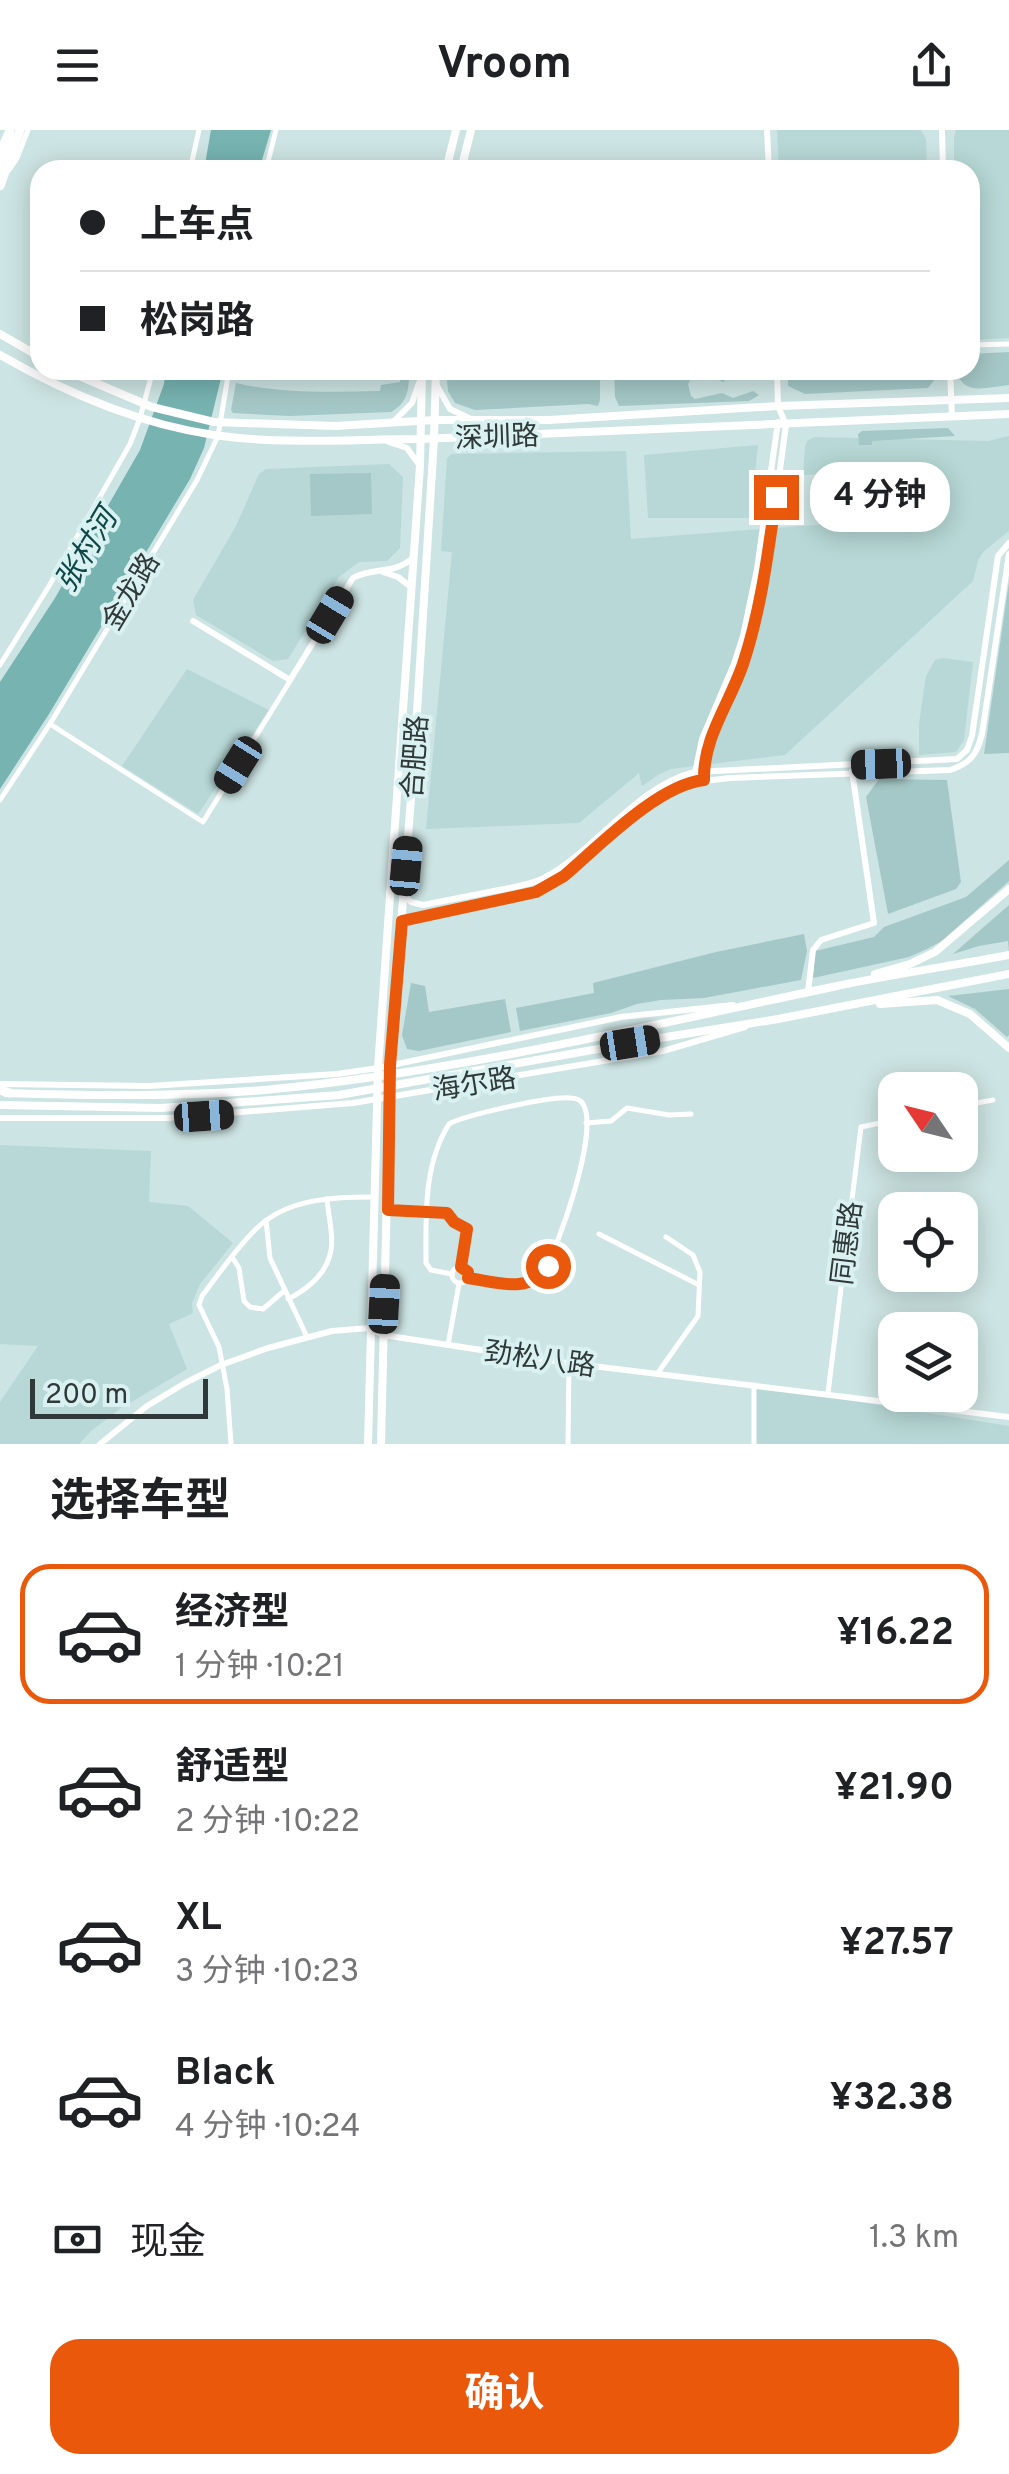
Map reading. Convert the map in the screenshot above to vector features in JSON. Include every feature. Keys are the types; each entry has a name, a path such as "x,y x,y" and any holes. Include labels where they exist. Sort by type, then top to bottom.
{"highway":[{"path":"0,154 18,130"},
{"path":"0,186 18,130"}],"main road":[{"path":"0,170 18,130"},
{"path":"448,160 456,130"},
{"path":"464,160 471,130"},
{"path":"0,334 30,351"},
{"name":"深圳路","path":"0,355 30,371"},
{"name":"深圳路","path":"47,380 144,420 214,435 334,441 1009,414"},
{"name":"深圳路","path":"88,380 148,406 217,422 335,426 1009,398"},
{"name":"合肥路","path":"368,1444 376,1100 420,466 422,380"},
{"name":"合肥路","path":"381,1444 390,1065 414,760 436,382"},
{"path":"842,984 910,964 935,952 1009,890"},
{"name":"海尔路","path":"2,1090 170,1096 263,1090 387,1074 1009,955"},
{"name":"海尔路","path":"0,1105 162,1108 340,1096 764,1022 1009,974"},
{"path":"845,1006 937,1000 970,1014 1009,1048"}],"street":[{"path":"192,160 200,130"},
{"path":"268,160 276,130"},
{"path":"767,130 768,160"},
{"path":"942,130 943,160"},
{"path":"980,345 1009,344"},
{"path":"0,665 144,420 152,380"},
{"name":"金龙路","path":"0,800 197,480 214,435 227,380"},
{"path":"390,423 412,404 420,380"},
{"path":"700,776 708,722 743,636 757,570 782,425 777,380"},
{"path":"951,380 952,417"},
{"path":"436,382 450,408 474,420"},
{"path":"378,439 408,448 420,466"},
{"path":"403,894 414,904 423,905 532,883 554,871 670,780 957,758 967,750 972,736 998,556 1009,543"},
{"path":"851,769 950,770 978,751 1009,554"},
{"path":"50,724 203,822 349,583 360,574 398,568 413,558"},
{"path":"382,572 411,587"},
{"path":"194,621 290,680"},
{"path":"808,992 812,950 821,940 874,923 851,769"},
{"path":"402,921 536,892 564,876 657,798 700,776"},
{"name":"海尔路","path":"2,1090 149,1086 337,1074 622,1018 764,1002"},
{"name":"海尔路","path":"0,1118 168,1118 313,1108 663,1051 764,1022"},
{"path":"452,1274 427,1267 426,1212 435,1158 451,1122 572,1098 582,1103 586,1123 576,1188 542,1275 521,1285 468,1278"},
{"path":"978,1103 993,1100"},
{"path":"586,1123 611,1121 627,1108 670,1116 691,1114"},
{"name":"同惠路","path":"828,1393 860,1127 878,1123"},
{"path":"231,1444 227,1389 218,1347 199,1305 202,1296 251,1233 266,1220 292,1206 327,1199 374,1197"},
{"path":"288,1300 314,1282 330,1253 327,1199"},
{"path":"388,1210 447,1213 467,1229 461,1267"},
{"path":"266,1220 270,1258 307,1337"},
{"path":"599,1234 700,1284"},
{"path":"656,1374 698,1316 700,1272 693,1255 666,1237"},
{"path":"232,1257 240,1268 246,1304 263,1309 284,1291"},
{"path":"459,1284 468,1278 468,1272 461,1267"},
{"path":"459,1284 452,1274 461,1267"},
{"path":"448,1345 459,1284"},
{"path":"100,1444 147,1406 221,1366 307,1337 370,1328"},
{"name":"劲松八路","path":"370,1328 383,1336 569,1363 1009,1417"},
{"path":"568,1444 569,1363"},
{"path":"754,1385 754,1444"}],"shaded area":[{"path":"777,130 921,130 926,139 927,160 778,160"},
{"path":"956,130 1009,130 1009,338 980,339 980,160 954,160"},
{"path":"1009,352 1009,385 977,388 964,384 961,380 980,380 980,353"},
{"path":"408,380 405,399 391,412 289,416 231,410 236,383 326,392 380,391 381,385"},
{"path":"447,380 600,380 598,406 475,410 455,403"},
{"path":"614,380 690,380 691,396 695,399 722,393 733,398 753,391 759,395 749,401 619,406"},
{"path":"788,380 934,380 928,388 805,394 788,386"},
{"path":"948,428 955,436 859,445 858,434 862,431"},
{"path":"1009,436 1009,531 984,551 973,581 785,755 671,769 642,786 639,773 579,823 426,829 452,552 441,551 447,458 452,454 626,451 631,539 827,524 866,516 868,472 803,475 805,447 814,437 988,441"},
{"path":"758,445 750,518 648,518 644,455"},
{"path":"389,464 403,477 400,548 387,561 359,562 339,577 288,659 273,661 196,615 193,600 236,526 259,474 266,469"},
{"path":"371,473 372,514 311,516 310,474"},
{"path":"1009,582 1009,753 984,754"},
{"path":"935,660 973,662 964,740 956,752 919,755 926,676"},
{"path":"187,669 269,710 198,814 122,766"},
{"path":"879,779 947,780 961,882 956,889 888,914 866,797"},
{"path":"1009,860 1009,881 942,941 909,957 813,978 815,951 874,937 884,927 966,897"},
{"path":"1009,905 1009,953 1008,941 953,954"},
{"path":"804,934 807,951 801,980 704,998 637,1004 520,1031 516,1008 594,993 593,983"},
{"path":"411,983 425,986 429,1012 505,999 511,1032 419,1051 407,1049 402,1035"},
{"path":"1009,989 1007,1037 975,1009 948,996"},
{"path":"0,1145 151,1151 149,1202 188,1206 233,1243 200,1284 192,1303 193,1313 169,1324 187,1369 121,1408 79,1444 0,1444 0,1402 38,1346 0,1344"},
{"path":"754,1385 878,1405 878,1412 922,1412 1009,1426 1009,1444 754,1444"}],"water":[{"path":"211,130 271,130 262,160 206,160"},
{"name":"张村河","path":"165,380 221,380 204,448 190,479 0,789 0,682 55,598 140,450"}],"route":[{"path":"548,1266 534,1282 521,1285 468,1278 468,1272 461,1267 467,1229 447,1213 388,1210 390,1065 402,921 536,892 564,876 657,798 687,783 704,780 710,740 751,638 776,497"}]}
